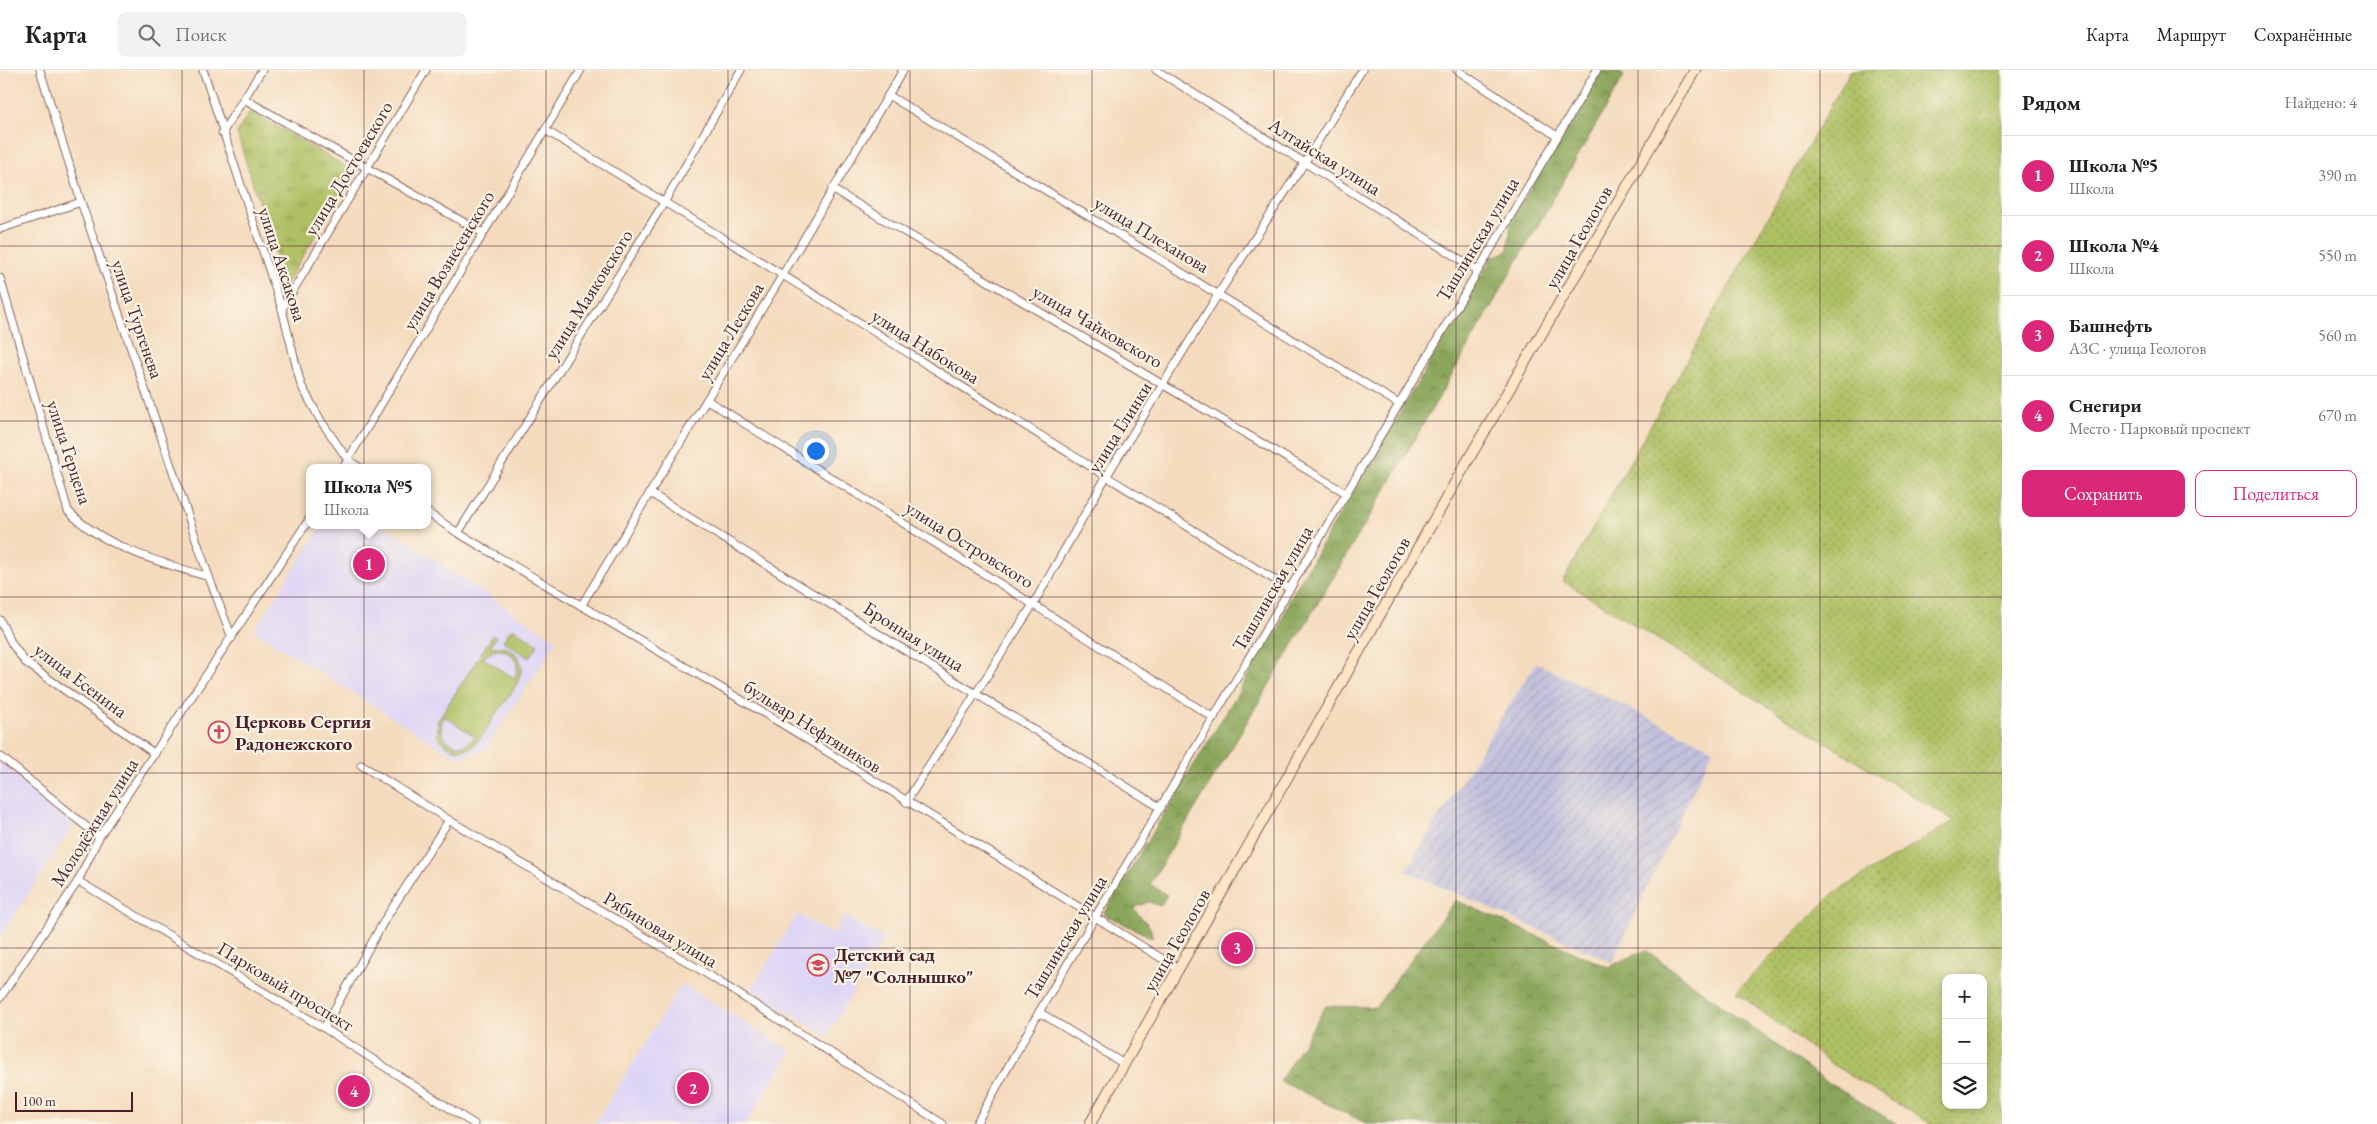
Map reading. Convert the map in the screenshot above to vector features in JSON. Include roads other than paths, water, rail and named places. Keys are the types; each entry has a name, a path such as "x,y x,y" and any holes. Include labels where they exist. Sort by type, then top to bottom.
{"main road":[{"name":"улица Геологов","path":"1090,1124 1468,460 1695,70"}],"street":[{"name":"улица Тургенева","path":"40,70 81,202 208,578"},
{"name":"улица Аксакова","path":"203,70 222,134 282,309 301,385 321,421 348,460"},
{"path":"222,134 262,70"},
{"name":"улица Достоевского","path":"282,309 426,70"},
{"name":"улица Вознесенского","path":"346,464 581,70"},
{"name":"улица Маяковского","path":"458,533 665,202 741,70"},
{"name":"улица Лескова","path":"581,606 782,276 903,70"},
{"name":"Алтайская улица","path":"1156,70 1477,270"},
{"name":"улица Глинки","path":"906,802 1034,603 1106,477 1219,294 1362,70"},
{"path":"1457,70 1557,136"},
{"name":"Ташлинская улица","path":"976,1124 1039,1012 1597,70"},
{"name":"улица Плеханова","path":"888,94 1399,404"},
{"path":"244,99 483,233"},
{"name":"улица Набокова","path":"544,130 665,202 1106,477 1290,589"},
{"name":"улица Чайковского","path":"832,189 1346,493"},
{"path":"0,229 81,202"},
{"name":"улица Герцена","path":"0,278 68,511 81,524 144,557 208,578"},
{"name":"улица Островского","path":"707,400 1034,603 1214,718"},
{"path":"348,460 354,464"},
{"name":"Бронная улица","path":"650,493 1161,808"},
{"name":"бульвар Нефтяников","path":"431,515 458,533 784,725 1179,969"},
{"path":"232,638 306,524"},
{"path":"208,578 232,638"},
{"name":"улица Есенина","path":"0,620 12,644 25,662 155,754"},
{"name":"Молодёжная улица","path":"0,998 78,881 99,837 232,638"},
{"path":"0,756 99,837"},
{"name":"Рябиновая улица","path":"361,765 448,820 699,969 943,1124"},
{"path":"324,1028 384,921 448,820"},
{"name":"Парковый проспект","path":"78,881 324,1028 474,1124"},
{"path":"1039,1012 1124,1064"}],"place":[{"name":"Школа №5","path":"369,564"},
{"name":"Церковь Сергия Радонежского","path":"219,732"},
{"name":"Башнефть","path":"1237,948"},
{"name":"Детский сад №7 \"Солнышко\"","path":"818,965"},
{"name":"Школа №4","path":"693,1088"},
{"name":"Снегири","path":"354,1091"}]}
